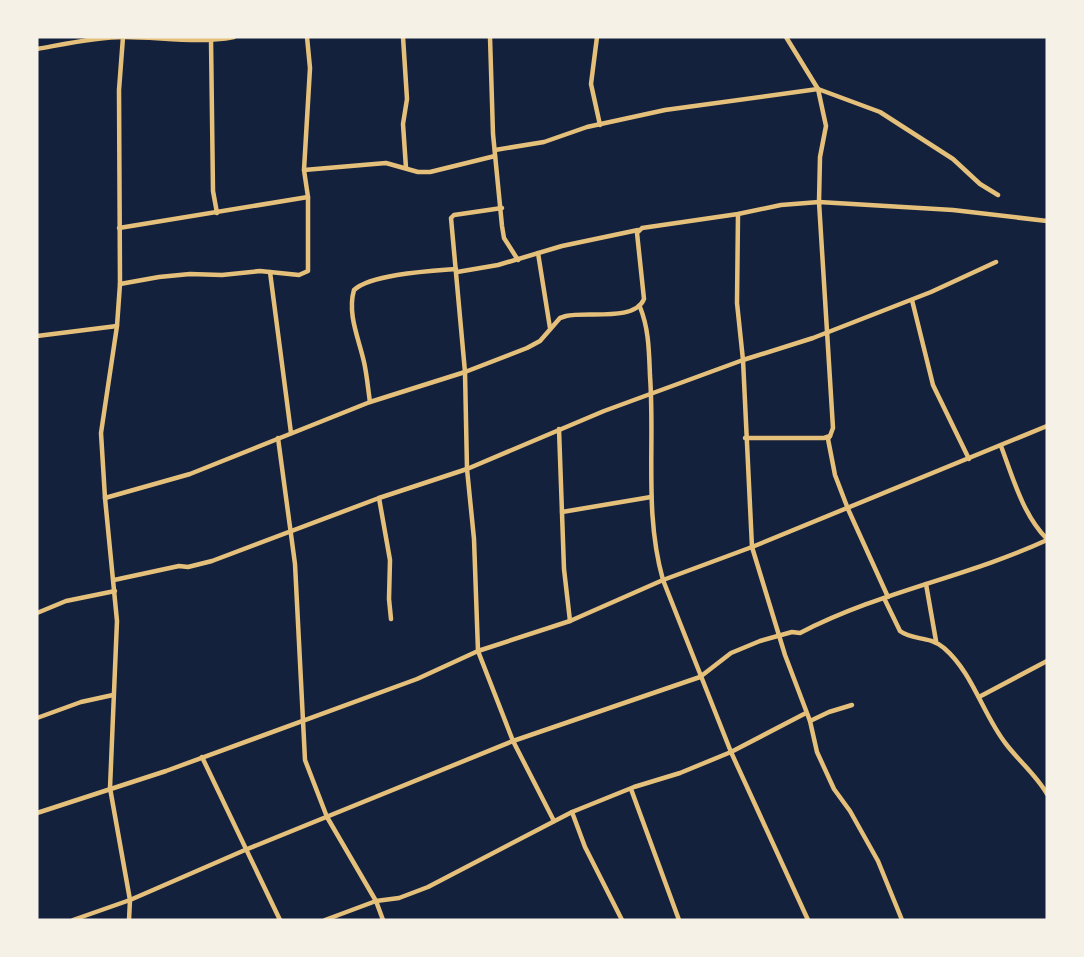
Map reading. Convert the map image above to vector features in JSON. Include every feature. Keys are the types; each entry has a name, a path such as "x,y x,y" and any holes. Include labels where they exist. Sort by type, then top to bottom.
{"street":[{"path":"37,49 123,37 211,40 234,37"},
{"path":"123,37 119,90 120,284 117,326 101,433 117,621 110,788 130,900 129,920"},
{"path":"120,284 159,276 270,272 299,275 308,271 308,197 304,170 310,68 307,37"},
{"path":"403,37 407,99 403,124 406,168"},
{"path":"490,37 495,153 504,237 518,260"},
{"path":"597,37 591,84 600,125"},
{"path":"786,37 818,89 825,126 819,166 819,202 833,428 828,439 835,475 900,631 905,635 924,637 936,642 954,658 1006,744 1047,794"},
{"path":"211,40 213,191 217,213"},
{"path":"304,170 374,162 418,172 430,172 665,110 818,89 880,112 953,159 998,195"},
{"path":"120,228 308,197"},
{"path":"370,402 365,364 354,327 352,297 359,285 380,279 422,272 456,271 518,260 562,246 638,230 782,205 819,202 953,210 1047,221"},
{"path":"502,208 452,216 464,372 467,469 474,539 478,651 513,741 554,821"},
{"path":"738,214 736,270 752,547 810,721 817,752 834,789 865,836 902,920"},
{"path":"105,498 190,474 370,402 464,372 534,345 566,316 634,311 644,299 638,230"},
{"path":"538,253 550,329"},
{"path":"114,580 212,561 379,498 467,469 559,429 743,360 826,333 912,300 996,262"},
{"path":"270,272 291,433"},
{"path":"912,300 933,386 969,459"},
{"path":"640,307 648,337 652,394 653,539 663,580 731,752 808,920"},
{"path":"37,336 117,326"},
{"path":"37,813 134,782 302,722 417,679 478,651 570,621 663,580 848,509 884,491 1047,426"},
{"path":"559,429 570,621"},
{"path":"745,438 815,439 830,436"},
{"path":"278,438 295,564 305,760 327,817 376,901 383,920"},
{"path":"73,920 130,900 244,850 513,741 700,677 731,653 761,641 792,632 800,633 886,597 1047,540 1029,516 1001,446"},
{"path":"379,498 390,560 391,619"},
{"path":"562,512 651,498"},
{"path":"926,584 936,642"},
{"path":"37,613 66,601 115,591"},
{"path":"979,697 1047,661"},
{"path":"37,718 82,702 113,695"},
{"path":"810,721 852,705"},
{"path":"325,920 376,901 399,898 428,887 572,812 731,752 806,713"},
{"path":"202,757 244,850 280,920"},
{"path":"631,789 679,920"},
{"path":"572,812 585,847 622,920"}]}
